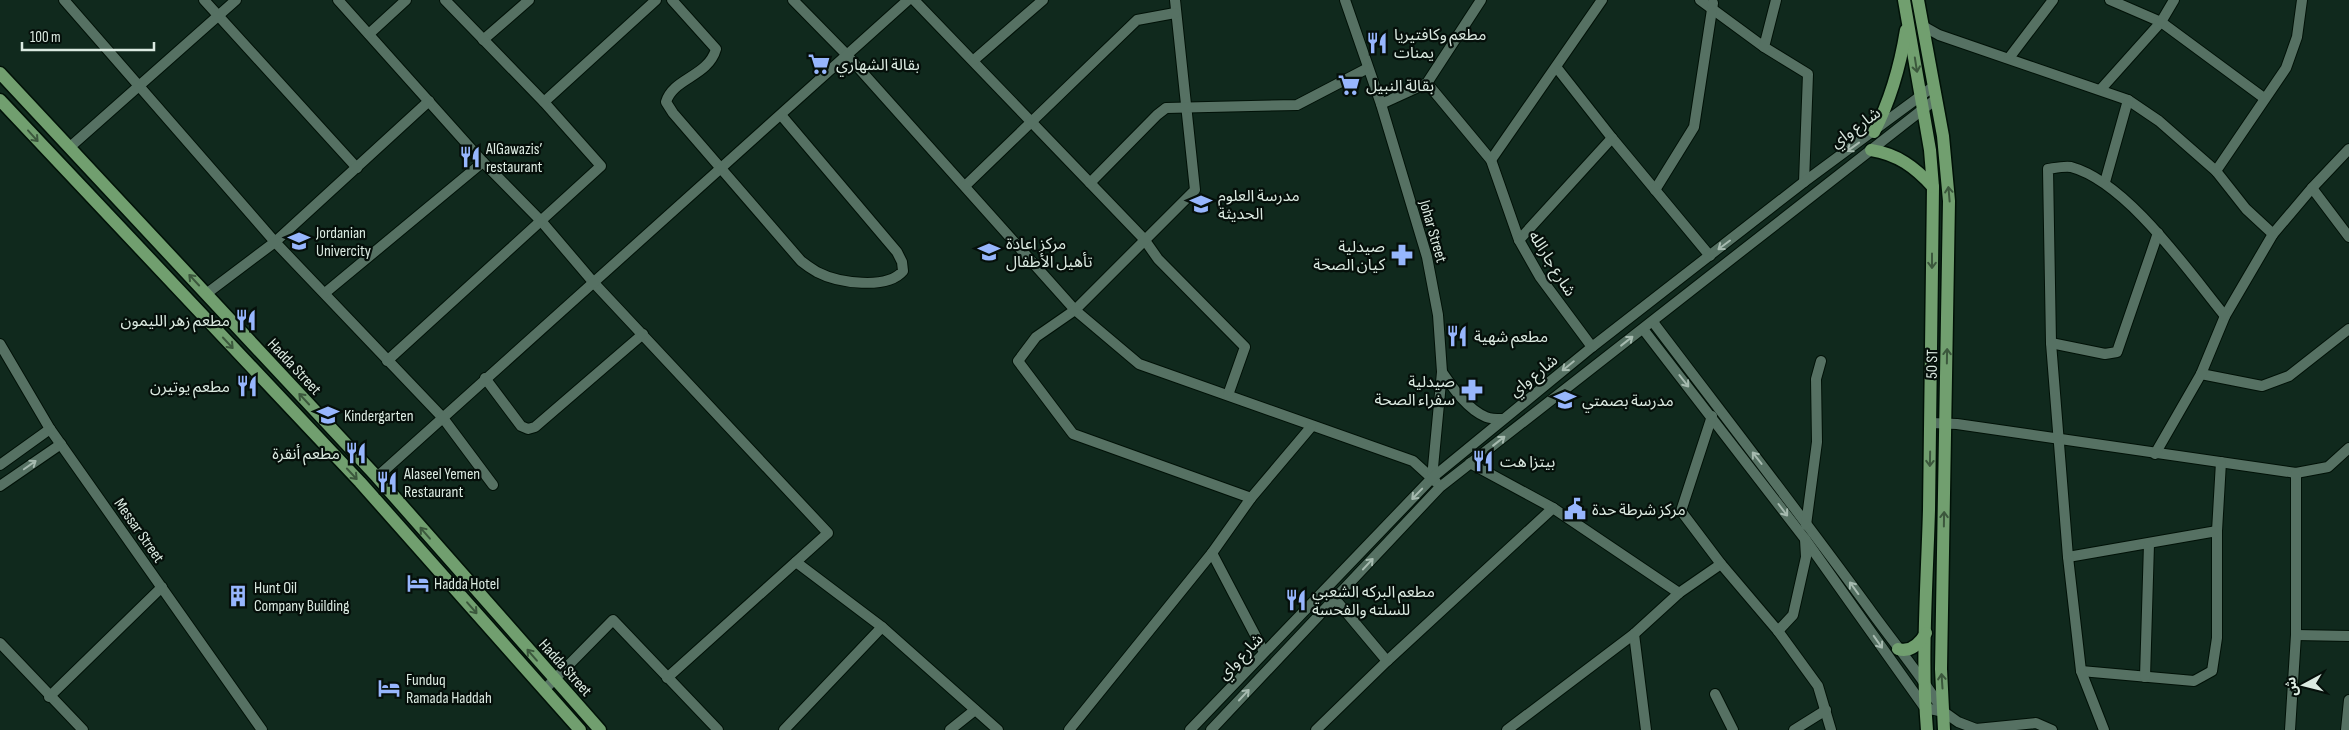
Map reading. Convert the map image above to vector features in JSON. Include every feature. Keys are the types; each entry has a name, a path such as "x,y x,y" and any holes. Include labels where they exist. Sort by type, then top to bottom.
{"main road":[{"name":"50 ST","path":"1904,0 1930,150 1933,186 1931,423 1925,708 1927,730"},
{"name":"50 ST","path":"1918,0 1943,136 1949,201 1941,669 1944,730"},
{"path":"1874,132 1892,95 1898,76 1908,17"},
{"name":"Hadda Street","path":"0,73 377,478 600,730"},
{"name":"Hadda Street","path":"0,100 360,482 580,730"},
{"path":"1871,150 1892,155 1904,161 1917,170 1933,186"},
{"path":"438,569 448,560"},
{"path":"1898,649 1907,650 1916,646 1926,633"}],"street":[{"path":"64,0 275,242 443,418 493,486"},
{"path":"204,0 357,168"},
{"path":"70,147 236,0"},
{"path":"338,0 483,162 542,222 594,283 828,533 667,678"},
{"path":"369,34 406,0"},
{"path":"387,361 542,222 601,166 544,102 445,0"},
{"path":"483,40 529,0"},
{"path":"544,102 656,0"},
{"path":"672,0 716,49 710,64 668,94 666,102 721,170 801,261 818,272 839,280 879,282 897,278 903,271 902,262 897,252 781,115"},
{"path":"793,0 847,55 1075,310 1139,364 1228,395 1311,427 1413,461 1440,487"},
{"path":"377,478 485,378 721,170 908,0"},
{"path":"914,0 974,60 1144,239 1158,258 1245,347 1228,395"},
{"path":"974,60 1043,0"},
{"path":"1175,0 1195,190 1075,310 1036,337 1018,361 1073,434 1251,498"},
{"name":"Johar Street","path":"1345,0 1381,104 1427,257 1438,315 1442,372 1432,478"},
{"path":"1491,160 1557,68 1602,0"},
{"path":"1700,0 1712,4 1764,47 1808,74 1804,182"},
{"path":"1764,47 1776,0"},
{"path":"2009,58 2053,0"},
{"path":"2110,0 2161,22 2264,98"},
{"path":"2101,89 2161,22 2174,0"},
{"path":"2216,172 2286,68 2298,38 2302,0"},
{"path":"1381,104 1427,83 1477,2"},
{"path":"1655,190 1694,127 1712,4"},
{"path":"965,186 1137,20 1176,13"},
{"path":"1923,26 1940,35 2101,89 2128,100 2159,121 2216,172 2246,209 2273,234"},
{"path":"1090,183 1166,108 1296,105 1368,68"},
{"path":"1557,68 1612,138 1710,256"},
{"name":"شارع جارالله","path":"1427,83 1491,160 1519,240 1540,277 1592,347"},
{"name":"شارع واي","path":"1211,730 1440,487 1871,150 1935,92"},
{"path":"2104,182 2128,100"},
{"path":"206,294 275,242 429,102"},
{"name":"شارع واي","path":"1190,730 1432,478 1592,347 1804,182 1874,132 1922,103"},
{"path":"1519,240 1612,138"},
{"path":"2155,454 2201,374 2226,316 2273,234 2312,188 2349,149"},
{"path":"325,294 483,162"},
{"path":"2104,730 2081,671 2068,556 2051,343 2048,169 2069,167 2104,182 2158,233 2226,316"},
{"path":"2312,188 2349,237"},
{"path":"1754,222 1763,234"},
{"path":"2051,343 2105,354 2117,352 2158,233"},
{"path":"1653,322 1806,522 1898,649 1926,683 1944,712 1958,722 1976,729 2012,727 2036,723 2052,730"},
{"path":"1643,329 1805,538 1925,708 1944,712"},
{"path":"2201,374 2262,386 2288,376 2349,329"},
{"path":"485,378 521,426 528,429 535,427 643,334"},
{"name":"Messar Street","path":"0,344 50,429 262,730"},
{"path":"1778,631 1793,615 1806,557 1806,522 1817,442 1816,379 1821,361"},
{"path":"1442,372 1469,405 1486,417 1502,419"},
{"path":"1712,416 1681,511 1721,564 1778,631 1818,686 1831,730"},
{"path":"1931,423 1946,422 2155,454 2296,473 2328,466 2349,448"},
{"path":"1069,730 1212,553 1251,498 1311,427"},
{"path":"0,465 50,429"},
{"path":"0,486 61,444"},
{"path":"2081,671 2194,681 2212,671 2217,638 2217,531 2221,462"},
{"path":"1470,463 1553,508 1679,593"},
{"path":"2290,730 2296,635 2296,473"},
{"path":"1316,730 1387,661 1553,508"},
{"path":"2068,556 2149,544 2217,531"},
{"path":"2144,676 2149,544"},
{"path":"1212,553 1264,652"},
{"path":"796,562 882,627 998,730"},
{"path":"1507,730 1634,634 1679,593 1721,564"},
{"path":"49,697 162,587"},
{"path":"1335,599 1387,661"},
{"path":"544,690 613,620 718,730"},
{"path":"784,730 882,627"},
{"path":"1634,634 1646,730"},
{"path":"2296,635 2349,636"},
{"path":"0,643 49,697 83,730"},
{"path":"1716,694 1733,730"},
{"path":"2346,730 2349,700"},
{"path":"950,730 975,710"},
{"path":"1794,730 1826,710"}],"place":[{"name":"مطعم وكافتيريا يمنات","path":"1377,43"},
{"name":"بقالة الشهاري","path":"819,64"},
{"name":"بقالة النبيل","path":"1349,85"},
{"name":"AlGawazis’ restaurant","path":"470,157"},
{"name":"مدرسة العلوم الحديثة","path":"1201,204"},
{"name":"Jordanian Univercity","path":"299,241"},
{"name":"مركز اعادة تأهيل الأطفال","path":"989,252"},
{"name":"صيدلية كيان الصحة","path":"1402,255"},
{"name":"مطعم زهر الليمون","path":"246,320"},
{"name":"مطعم شهية","path":"1457,336"},
{"name":"مطعم يوتيرن","path":"247,386"},
{"name":"صيدلية سفراء الصحة","path":"1472,390"},
{"name":"مدرسة بصمتي","path":"1565,400"},
{"name":"Kindergarten","path":"328,415"},
{"name":"مطعم أنقرة","path":"356,453"},
{"name":"بيتزا هت","path":"1483,461"},
{"name":"Alaseel Yemen Restaurant","path":"387,482"},
{"name":"مركز شرطة حدة","path":"1575,509"},
{"name":"Hadda Hotel","path":"418,583"},
{"name":"Hunt Oil Company Building","path":"238,596"},
{"name":"مطعم البركه الشعبي للسلته والفحسه","path":"1296,600"},
{"name":"Funduq Ramada Haddah","path":"389,688"}]}
